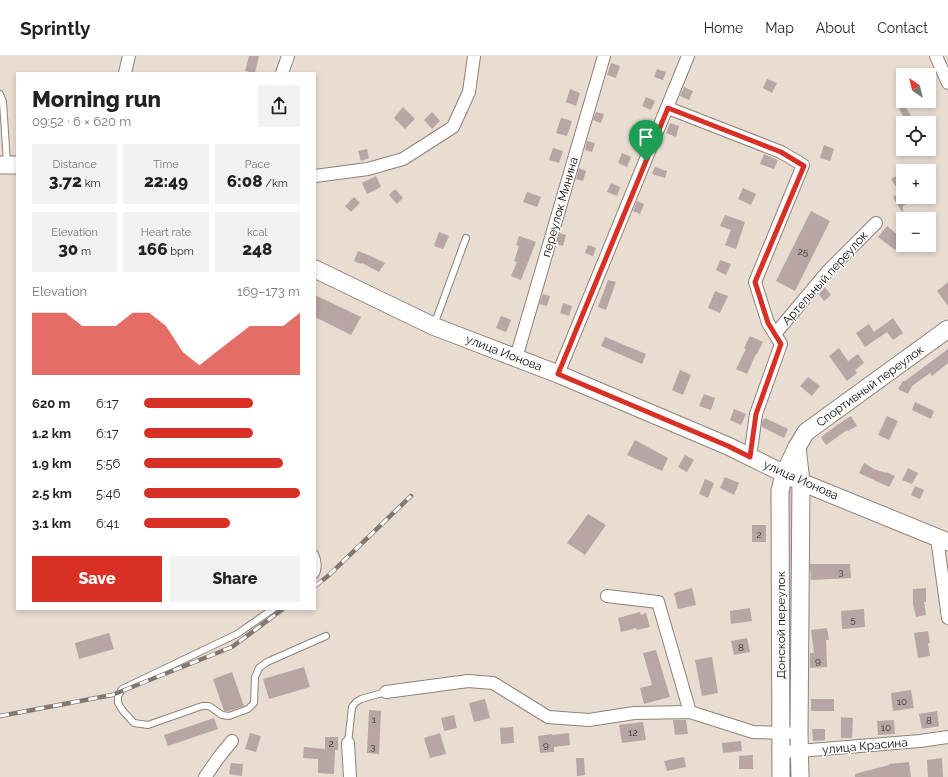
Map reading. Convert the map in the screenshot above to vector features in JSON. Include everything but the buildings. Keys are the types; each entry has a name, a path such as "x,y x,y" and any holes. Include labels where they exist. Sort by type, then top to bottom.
{"main road":[{"name":"улица Ионова","path":"316,269 433,326 558,374 728,446 801,482 943,540"},
{"name":"Спортивный переулок","path":"784,474 806,432 948,329"},
{"path":"797,447 801,482"},
{"name":"Донской переулок","path":"781,777 780,491 784,474"},
{"name":"Донской переулок","path":"800,777 801,482"}],"street":[{"path":"125,72 129,56"},
{"path":"282,72 288,56"},
{"path":"316,176 368,169 403,159 453,127 470,92 474,56"},
{"name":"переулок Минина","path":"516,358 604,56"},
{"path":"558,374 688,56"},
{"path":"936,56 948,83"},
{"name":"Артельный переулок","path":"668,108 781,152 804,166 755,282 768,323 781,344 756,414 750,457"},
{"name":"Артельный переулок","path":"775,334 827,272 876,223"},
{"path":"943,540 948,618"},
{"path":"607,596 658,602 690,712"},
{"path":"386,692 468,681 493,683 548,717 589,720 634,713 690,712 753,732 781,734 799,733"},
{"name":"улица Красина","path":"781,752 920,742 948,737"},
{"path":"205,777 232,742"},
{"path":"348,743 350,777"}],"lane":[{"path":"0,94 3,102 8,165"},
{"path":"433,326 466,238"},
{"path":"316,556 316,574"},
{"path":"272,610 236,634 122,688 118,696 118,703 123,711 134,723 148,725 202,706 209,706 222,715 229,716 248,709 254,703 255,676 259,668 267,662 326,636"},
{"path":"348,743 352,707 361,699 386,692"}],"shaded area":[{"path":"789,486 794,486 793,706 790,708 787,705 787,490"}],"railway":[{"path":"316,585 328,576 411,496"},
{"path":"0,716 112,695 232,647 282,610"}],"route":[{"path":"668,108 781,152 804,166 755,282 768,323 781,344 756,414 750,457 728,446 558,374 646,161 668,108"}]}
